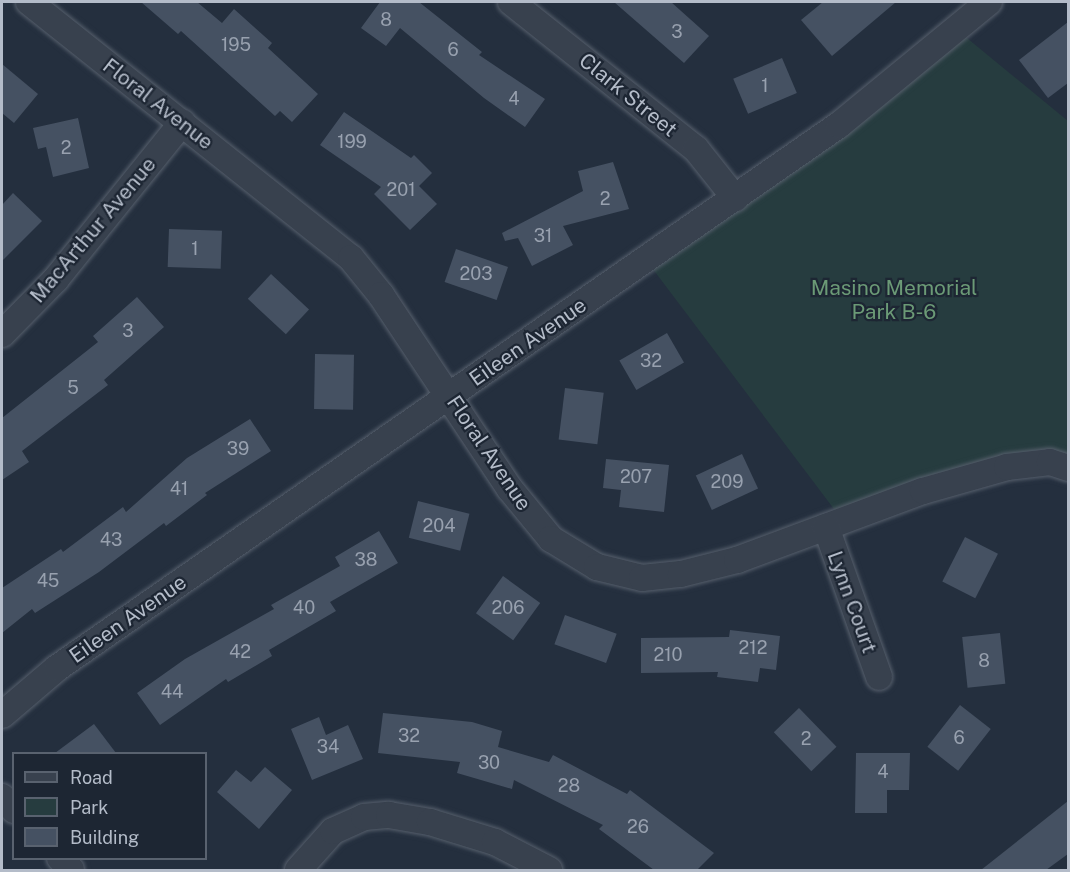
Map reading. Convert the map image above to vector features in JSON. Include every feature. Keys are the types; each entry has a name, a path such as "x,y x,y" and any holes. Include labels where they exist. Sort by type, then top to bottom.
{"street":[{"name":"Floral Avenue","path":"29,2 351,258 450,396 510,489 550,539 597,567 642,578 681,574 737,560 923,491 1007,467 1050,462 1068,468"},
{"name":"Clark Street","path":"511,2 696,149 735,198"},
{"name":"Eileen Avenue","path":"2,715 57,668 840,124 989,2"},
{"name":"MacArthur Avenue","path":"2,334 56,279 182,123"},
{"name":"Lynn Court","path":"825,527 879,677"},
{"path":"298,870 333,831 363,817 389,815 430,822 495,842 549,870"}],"green space":[{"name":"Masino Memorial Park B-6","path":"956,29 1068,121 1068,468 1050,462 843,521 646,260"}],"building":[{"path":"141,2 197,2 222,23 234,9 272,43 268,48 318,94 292,122 280,111 275,116 181,31 178,34"},
{"path":"380,2 419,2 482,52 479,55 545,99 525,127 484,98 400,28 386,46 361,28"},
{"path":"614,2 671,2 709,36 684,63"},
{"path":"823,2 896,2 832,56 801,20"},
{"path":"1068,22 1068,83 1048,98 1019,60"},
{"path":"782,58 797,93 748,114 733,79"},
{"path":"2,64 38,94 14,123 2,113"},
{"path":"344,112 411,158 414,155 432,173 419,186 437,204 410,230 374,194 381,187 320,145"},
{"path":"78,118 89,168 53,177 46,147 38,149 33,128"},
{"path":"613,162 629,209 563,226 573,245 532,266 518,238 505,241 502,233 583,191 578,171"},
{"path":"13,193 42,221 2,261 2,205"},
{"path":"169,229 222,231 221,269 168,267"},
{"path":"456,249 508,267 497,300 445,282"},
{"path":"271,274 309,309 286,334 248,299"},
{"path":"137,297 164,327 104,380 108,385 22,451 29,462 2,480 2,418 98,342 93,336"},
{"path":"667,333 684,362 636,390 619,360"},
{"path":"315,354 354,355 353,410 314,409"},
{"path":"565,388 604,393 597,444 559,440"},
{"path":"250,419 271,451 205,493 207,495 166,526 164,523 99,572 35,613 32,609 2,633 2,588 61,549 63,552 123,507 126,512 187,458"},
{"path":"742,454 758,488 712,510 696,476"},
{"path":"606,459 669,465 664,512 619,507 621,490 603,488"},
{"path":"418,501 469,514 460,551 409,538"},
{"path":"379,531 398,563 330,602 336,611 269,650 272,656 228,682 226,679 160,725 137,693 185,659 274,609 271,605 340,566 335,557"},
{"path":"965,537 998,554 975,598 942,582"},
{"path":"503,576 540,603 513,640 476,613"},
{"path":"565,615 617,634 606,663 554,644"},
{"path":"730,630 780,636 776,670 760,668 758,682 717,677 718,672 641,673 641,638 729,637"},
{"path":"1000,633 1005,684 968,688 962,637"},
{"path":"960,705 991,729 958,771 927,747"},
{"path":"799,708 837,747 811,771 774,732"},
{"path":"383,713 472,722 502,731 498,747 549,762 553,755 627,794 630,790 714,853 697,870 654,870 599,829 603,825 514,780 512,789 457,773 460,762 378,753"},
{"path":"319,717 326,735 348,725 363,759 312,780 291,729"},
{"path":"94,724 115,752 56,752"},
{"path":"856,753 910,753 909,790 887,790 887,813 855,813"},
{"path":"265,767 292,790 259,829 217,792 236,770 251,782"},
{"path":"1068,801 1068,854 1046,870 981,870"}]}
